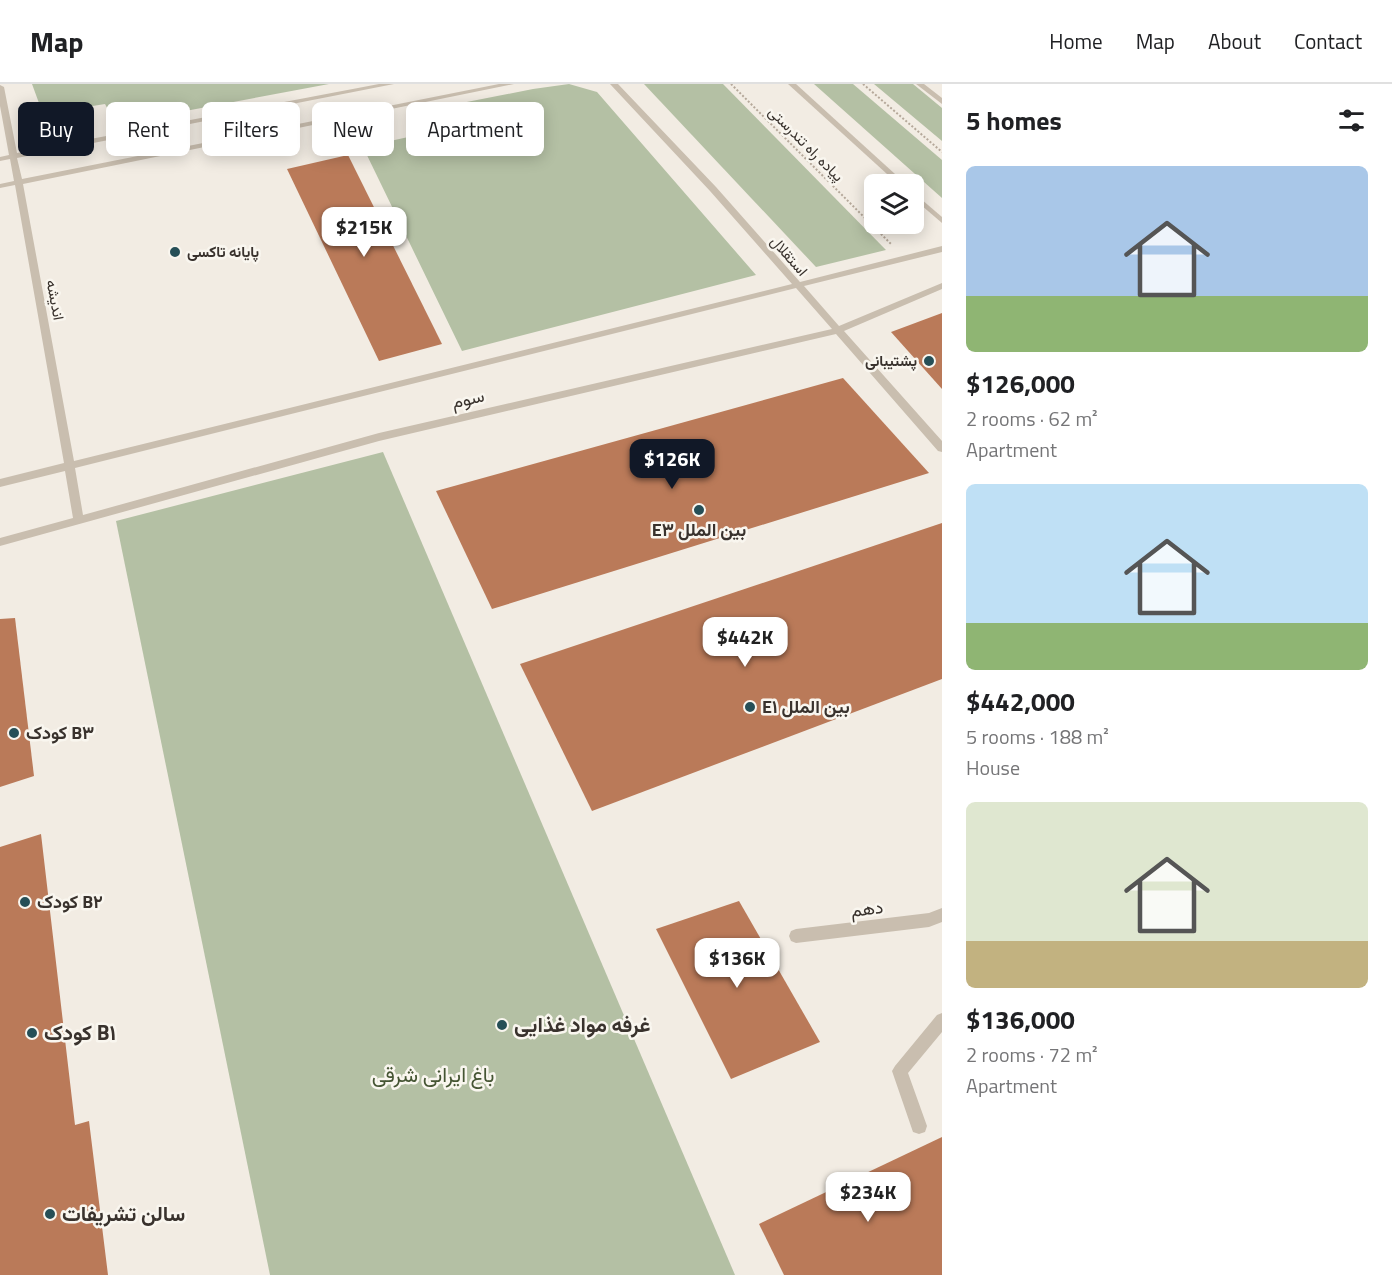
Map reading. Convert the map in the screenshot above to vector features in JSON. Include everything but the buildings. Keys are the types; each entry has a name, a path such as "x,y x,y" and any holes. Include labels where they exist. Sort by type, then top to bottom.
{"lane":[{"path":"0,159 390,84"},
{"path":"0,186 510,84"},
{"name":"استقلال","path":"614,84 713,189 836,331 942,448"},
{"path":"792,84 891,174"},
{"path":"920,84 942,102"},
{"name":"اندیشه","path":"0,87 79,520"},
{"path":"924,204 942,221"},
{"name":"سوم","path":"0,483 907,260 942,249"},
{"name":"سوم","path":"0,542 379,437 836,331 942,286"},
{"name":"دهم","path":"796,936 929,920 942,915"},
{"path":"919,1126 900,1071 942,1020"}],"path":[{"name":"پیاده راه تندرستی","path":"731,84 907,260"},
{"path":"862,84 942,152"}],"green space":[{"path":"32,84 329,84 233,102 202,102 202,108 190,110 190,102 106,102 106,106 105,104 94,106 94,102 39,102"},
{"path":"569,84 597,92 756,275 462,351 367,156 394,156 394,140 406,138 406,156 544,156 544,102 467,102"},
{"path":"644,84 723,84 864,228 864,234 870,234 886,250 816,267"},
{"path":"814,84 853,84 942,160 942,198 924,182 924,174 915,174"},
{"path":"874,84 913,84 942,108 942,141"},
{"name":"باغ ایرانی شرقی","path":"383,452 735,1275 270,1275 116,521"}],"place":[{"name":"پایانه تاکسی","path":"175,252"},
{"name":"پشتیبانی","path":"929,361"},
{"name":"E۳ بین الملل","path":"699,510"},
{"name":"E۱ بین الملل","path":"750,707"},
{"name":"کودک B۳","path":"14,733"},
{"name":"کودک B۲","path":"25,902"},
{"name":"غرفه مواد غذایی","path":"502,1025"},
{"name":"کودک B۱","path":"32,1033"},
{"name":"سالن تشریفات","path":"50,1214"}]}
